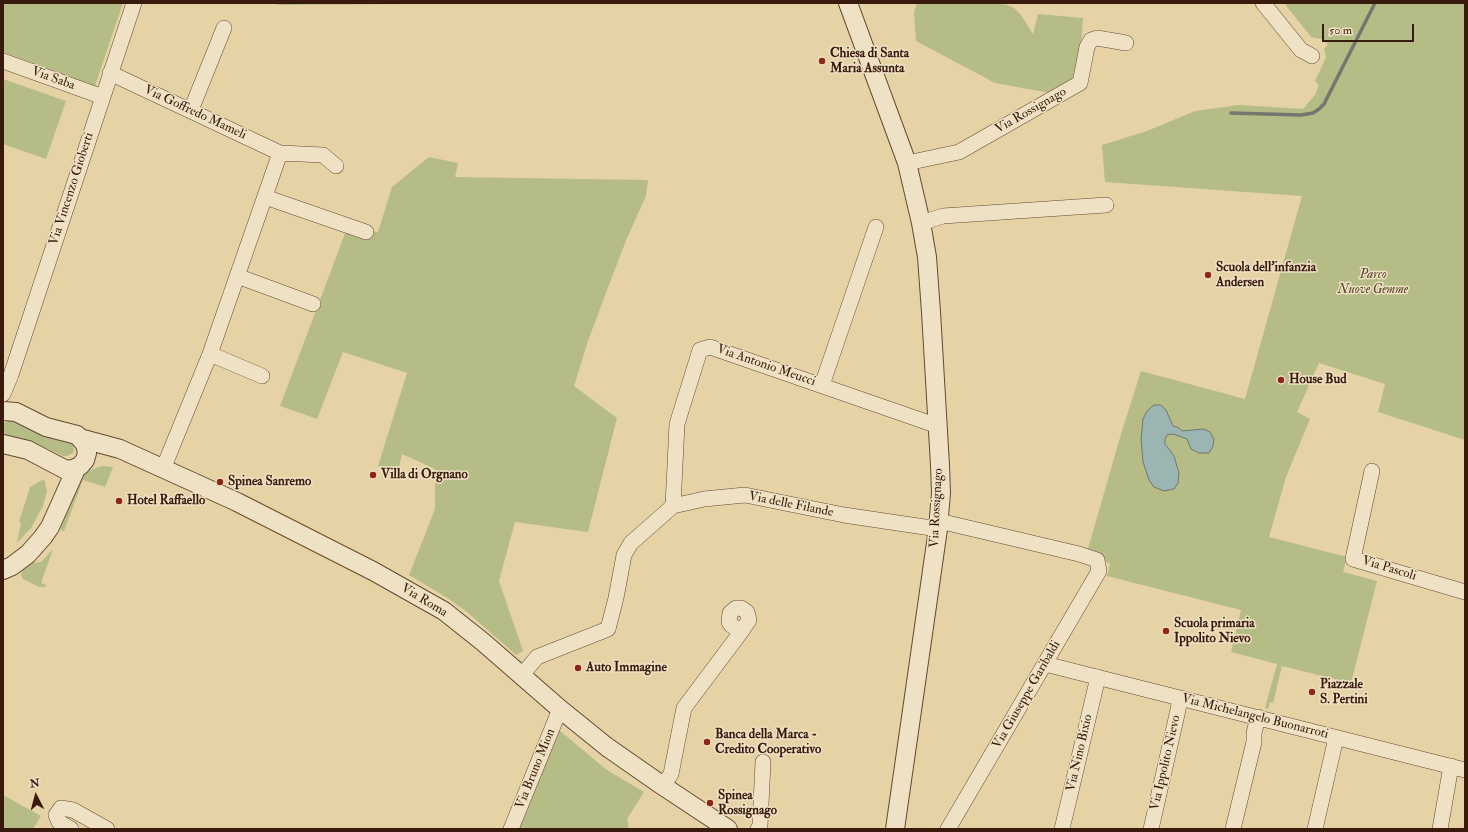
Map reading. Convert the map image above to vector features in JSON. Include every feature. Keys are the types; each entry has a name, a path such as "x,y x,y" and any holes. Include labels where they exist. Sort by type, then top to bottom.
{"street":[{"name":"Via Vincenzo Gioberti","path":"3,394 11,374 134,3"},
{"name":"Via Rossignago","path":"848,3 907,164 921,223 927,265 938,426 940,479 939,525 895,829"},
{"path":"1262,3 1301,50 1312,56"},
{"path":"191,110 224,28"},
{"name":"Via Rossignago","path":"907,164 959,152 1080,83 1087,47 1091,40 1097,38 1126,43"},
{"name":"Via Saba","path":"3,61 103,97"},
{"name":"Via Goffredo Mameli","path":"110,73 280,153 323,155 336,166"},
{"path":"158,467 210,354 280,153"},
{"path":"265,197 366,232"},
{"path":"921,223 942,216 1106,205"},
{"path":"822,385 876,227"},
{"path":"237,276 313,304"},
{"name":"Via Antonio Meucci","path":"673,506 677,424 700,350 710,347 938,426"},
{"path":"210,354 262,376"},
{"name":"Via Vincenzo Gioberti","path":"9,411 12,390 11,374"},
{"name":"Via Roma","path":"9,411 46,427 120,449 237,502 373,571 414,594 444,612 469,631 607,747 728,829"},
{"path":"3,570 12,566 28,554 50,527 79,466 86,458 87,451 83,439"},
{"name":"Via Roma","path":"3,444 28,450 63,469 79,466 92,459 113,457 158,467"},
{"path":"50,461 58,472 61,482 58,509"},
{"name":"Via Pascoli","path":"1372,471 1353,558 1465,592"},
{"name":"Via delle Filande","path":"522,675 537,658 608,629 624,555 631,543 673,506 704,499 745,495 844,515 939,525 1036,543 1097,560"},
{"name":"Via Giuseppe Garibaldi","path":"948,829 1099,571 1097,560"},
{"path":"663,786 671,774 684,708 741,632"},
{"name":"Via Michelangelo Buonarroti","path":"1045,664 1458,768"},
{"name":"Via Nino Bixio","path":"1062,829 1098,677"},
{"name":"Via Ippolito Nievo","path":"1151,829 1180,698"},
{"name":"Via Bruno Mion","path":"511,829 560,709"},
{"path":"1233,829 1254,742 1254,733 1258,717"},
{"path":"1315,829 1336,738"},
{"path":"758,829 760,826 763,762"},
{"path":"1440,829 1458,768"},
{"path":"71,829 59,822 56,815 61,808 73,810 107,829"}],"green space":[{"path":"3,3 123,3 95,86 3,52"},
{"path":"277,3 582,3 277,5"},
{"path":"917,3 1000,3 1013,7 1021,15 1033,34 1038,14 1083,18 1078,80 1050,93 995,83 916,41 914,12"},
{"name":"Parco Nuove Gemme","path":"1284,3 1465,3 1465,440 1378,412 1385,384 1319,363 1297,412 1310,419 1286,477 1269,537 1347,557 1343,572 1377,581 1351,683 1282,666 1273,703 1270,702 1268,709 1265,708 1277,664 1231,652 1241,610 1107,576 1110,564 1087,552 1141,371 1245,399 1302,196 1105,182 1102,145 1147,131 1195,111 1239,105 1303,109 1315,95 1319,85 1315,81 1326,57 1324,49 1328,44 1321,39 1311,37"},
{"path":"3,79 66,101 46,159 3,144"},
{"path":"429,157 458,163 455,177 648,180 646,196 627,238 607,290 588,341 574,386 617,418 588,532 515,522 499,581 523,651 516,655 467,612 446,597 409,575 435,509 435,469 402,454 398,472 378,466 407,373 343,352 317,419 280,406 347,228 378,232 392,187"},
{"path":"9,420 30,430 72,443 74,449 73,453 63,456 40,445 23,439 7,436 3,433 3,424"},
{"path":"102,466 113,467 105,487 83,480 64,531 60,530 82,477 91,470"},
{"path":"44,479 47,491 43,506 31,528 17,543 21,523 19,522 30,487"},
{"path":"53,549 41,583 46,585 45,587 39,587 23,579 21,575 22,571 32,563 41,562"},
{"path":"559,730 607,770 644,792 627,819 629,829 516,829"},
{"path":"3,795 41,816 33,829 3,829"}],"water":[{"path":"1154,405 1161,405 1166,410 1173,426 1182,431 1204,429 1210,432 1214,439 1213,446 1209,453 1199,453 1191,449 1187,439 1172,434 1167,435 1165,444 1174,456 1179,473 1178,483 1174,489 1164,491 1154,487 1149,480 1143,462 1141,439 1143,419 1147,411"}],"waterway":[{"path":"1231,113 1301,115 1313,113 1319,109 1324,104 1375,3"}],"place":[{"name":"Chiesa di Santa Maria Assunta","path":"822,61"},
{"name":"Scuola dell'infanzia Andersen","path":"1208,275"},
{"name":"House Bud","path":"1281,380"},
{"name":"Villa di Orgnano","path":"373,475"},
{"name":"Spinea Sanremo","path":"220,482"},
{"name":"Hotel Raffaello","path":"119,501"},
{"name":"Scuola primaria Ippolito Nievo","path":"1166,631"},
{"name":"Auto Immagine","path":"578,668"},
{"name":"Piazzale S. Pertini","path":"1312,692"},
{"name":"Banca della Marca - Credito Cooperativo","path":"707,742"},
{"name":"Spinea Rossignago","path":"710,803"}]}
